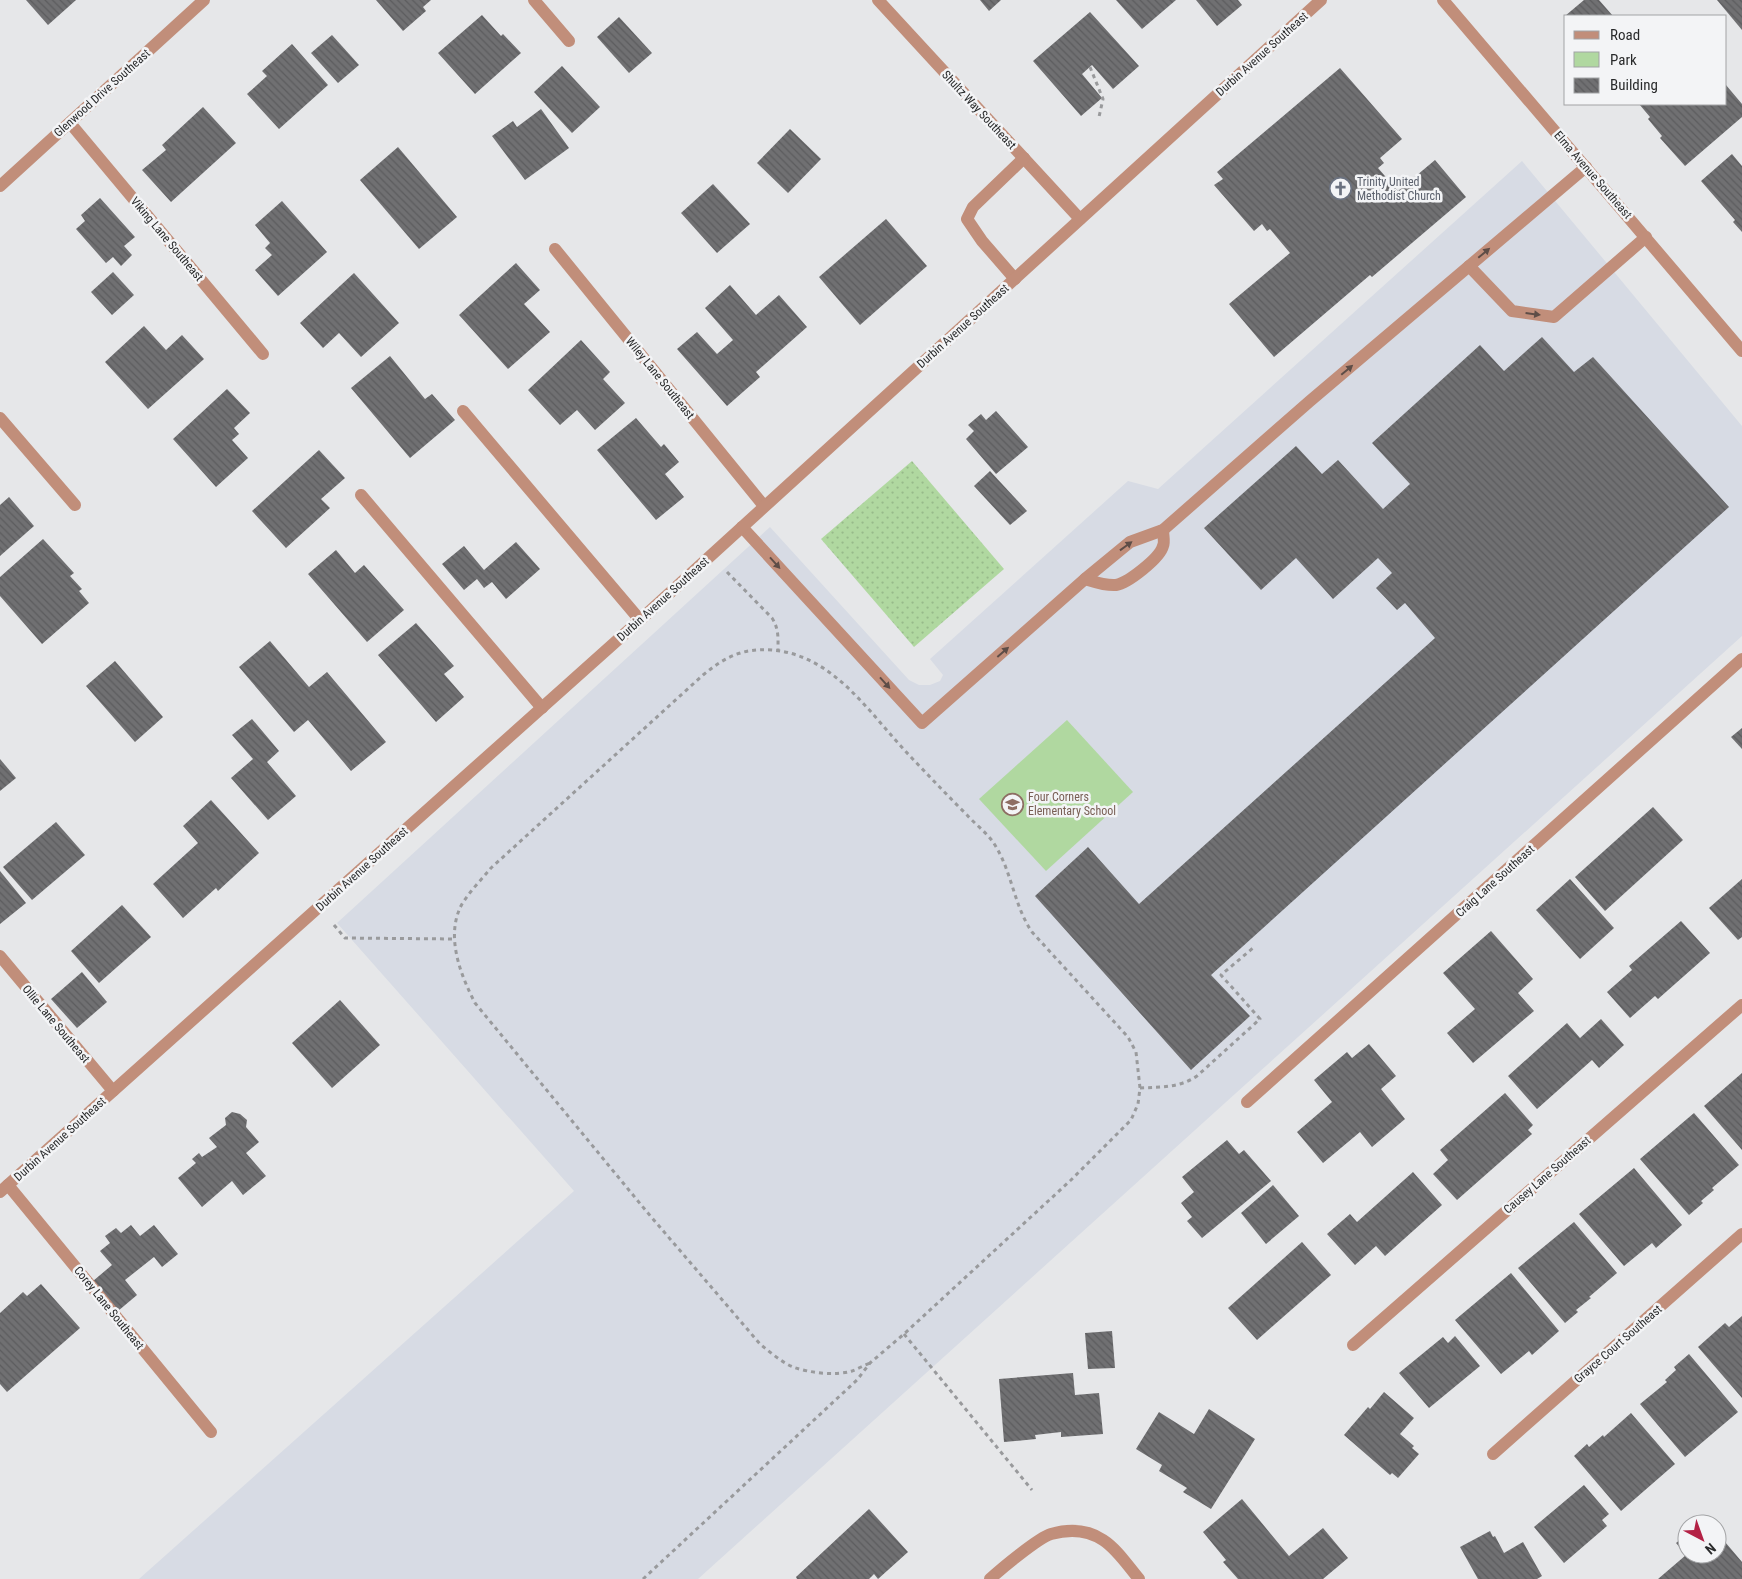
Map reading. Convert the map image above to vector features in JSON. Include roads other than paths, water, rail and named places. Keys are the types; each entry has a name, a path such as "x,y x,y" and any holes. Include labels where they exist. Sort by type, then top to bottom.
{"street":[{"name":"Glenwood Drive Southeast","path":"0,186 204,0"},
{"path":"534,0 569,41"},
{"name":"Shultz Way Southeast","path":"878,0 1080,219"},
{"name":"Durbin Avenue Southeast","path":"4,1188 640,620 1321,0"},
{"name":"Elma Avenue Southeast","path":"1443,0 1742,350"},
{"name":"Viking Lane Southeast","path":"70,123 263,354"},
{"path":"1014,279 982,241 968,219 973,206 1024,158"},
{"path":"742,527 922,723 1085,579 1130,542 1163,530 1310,401 1586,167"},
{"path":"1469,266 1512,311 1554,317 1646,237"},
{"name":"Wiley Lane Southeast","path":"555,249 764,506"},
{"path":"463,411 640,620"},
{"path":"0,418 75,505"},
{"path":"361,495 542,708"},
{"path":"1085,579 1116,585 1129,580 1155,558 1164,546 1163,530"},
{"name":"Craig Lane Southeast","path":"1247,1102 1742,659"},
{"name":"Ollie Lane Southeast","path":"0,956 113,1091"},
{"name":"Causey Lane Southeast","path":"1353,1345 1742,1005"},
{"name":"Corey Lane Southeast","path":"4,1188 211,1432"},
{"name":"Grayce Court Southeast","path":"1493,1454 1742,1234"},
{"path":"990,1579 1003,1567 1049,1534 1072,1531 1090,1533 1104,1540 1139,1579"}],"place":[{"name":"Trinity United Methodist Church","path":"1341,189"},
{"name":"Four Corners Elementary School","path":"1012,804"}]}
